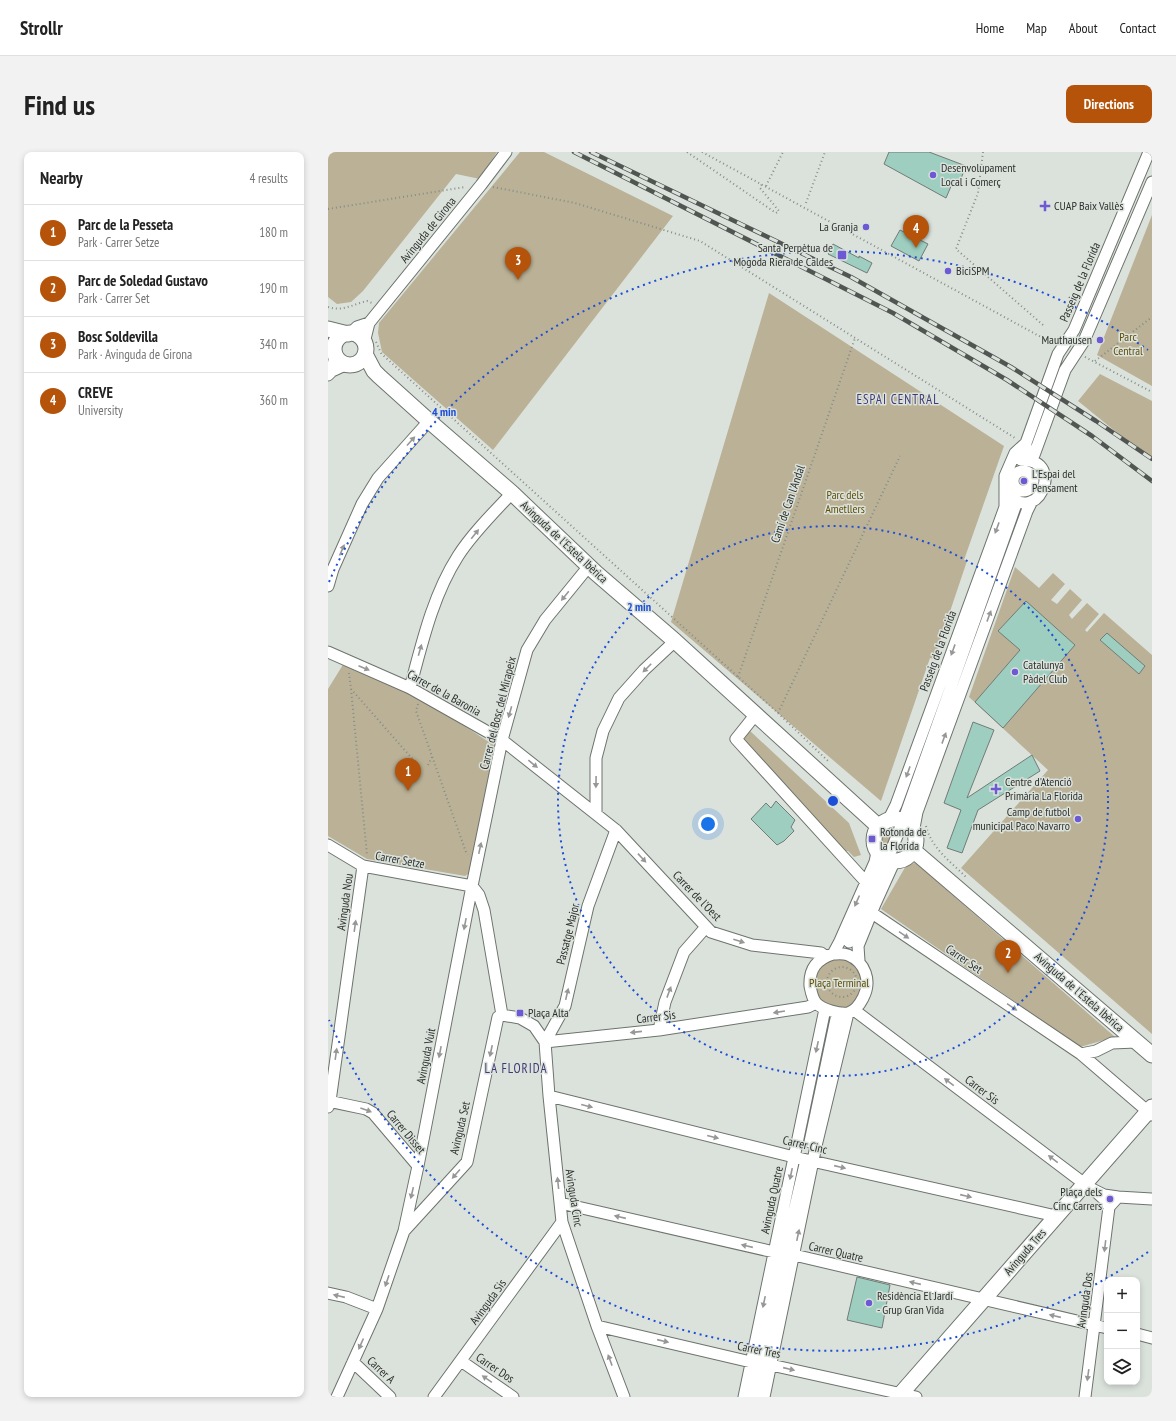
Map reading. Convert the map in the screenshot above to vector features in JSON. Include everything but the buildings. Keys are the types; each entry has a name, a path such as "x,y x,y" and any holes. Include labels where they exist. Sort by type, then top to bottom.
{"main road":[{"path":"328,329 358,336 368,345 363,359 337,359 340,338 349,334"},
{"name":"Avinguda de l'Estela Ibèrica","path":"368,345 374,371 512,493 589,566 756,714 895,825"},
{"name":"Avinguda de l'Estela Ibèrica","path":"337,359 369,371 374,371"},
{"path":"895,825 917,843 914,851 908,858 902,861 887,857 874,844 874,836 895,825"},
{"name":"Avinguda de l'Estela Ibèrica","path":"914,851 1152,1055"},
{"name":"Avinguda Tres","path":"899,1396 1056,1216 1090,1187 1151,1111"}],"street":[{"name":"Avinguda de Girona","path":"349,334 357,326 369,323 381,310 484,182 506,152"},
{"name":"Passeig de la Florida","path":"895,825 896,805 1005,507 1006,490 1004,482 1007,470 1022,441 1058,354 1074,330 1149,152"},
{"path":"1020,493 1013,483 1013,478 1019,472 1024,471 1029,464 1065,370 1084,341 1152,182"},
{"name":"Avinguda de Girona","path":"368,345 369,323"},
{"path":"328,586 333,569 362,504 378,478 429,421"},
{"name":"Passeig de la Florida","path":"1022,441 1029,464"},
{"path":"1006,490 1010,497 1024,503 1032,501 1038,497 1044,489 1046,481 1043,472 1038,465 1016,462 1007,470"},
{"path":"410,688 420,649 441,588 458,555 486,521 512,493"},
{"path":"859,961 858,946 872,913 895,825 918,812 1027,511 1032,501"},
{"name":"Passeig de la Florida","path":"905,816 1015,508"},
{"name":"Carrer del Bosc del Mirapeix","path":"472,886 502,740 527,650 545,620 589,566"},
{"path":"596,814 596,758 603,731 619,698 644,670 675,641"},
{"name":"Carrer de la Baronia","path":"328,652 410,688 502,740 616,830"},
{"path":"756,714 736,739 865,882"},
{"name":"Carrer de l'Oest","path":"616,830 712,932 752,945 829,955"},
{"name":"Passatge Major","path":"544,1042 565,1006 588,906 616,830"},
{"name":"Carrer Setze","path":"328,845 365,863 472,886"},
{"path":"829,955 847,954 859,961 866,972 868,981 866,993 861,1002 851,1011 821,1006 811,992 810,976 815,964 829,955 840,941 865,882 887,857"},
{"path":"849,942 887,857"},
{"name":"Avinguda Nou","path":"329,1103 365,863"},
{"path":"472,886 479,895 484,910 502,1015 520,1018 534,1026 544,1042"},
{"name":"Avinguda Vuit","path":"404,1231 472,886"},
{"name":"Carrer Set","path":"872,913 1081,1054 1151,1111"},
{"path":"659,1030 665,1002 684,952 706,926"},
{"name":"Carrer Sis","path":"544,1042 659,1030 821,1006"},
{"name":"Avinguda Quatre","path":"744,1397 761,1364 784,1254 794,1157 821,1006"},
{"name":"Carrer Sis","path":"851,1011 858,1013 1090,1187"},
{"name":"Avinguda Quatre","path":"755,1397 784,1254 851,1011"},
{"name":"Avinguda Set","path":"337,1397 377,1309 404,1231 467,1162 498,1017 502,1015"},
{"name":"Avinguda Quatre","path":"810,1160 836,1019"},
{"name":"Avinguda Cinc","path":"544,1042 562,1222 597,1326 624,1397"},
{"path":"1081,1054 1096,1051 1112,1043 1136,1042"},
{"name":"Carrer Cinc","path":"549,1096 794,1157 1056,1216"},
{"name":"Carrer Disset","path":"329,1103 366,1109 373,1113 418,1166"},
{"path":"1090,1187 1105,1200 1109,1207 1118,1197"},
{"path":"1090,1187 1104,1195 1152,1199"},
{"name":"Carrer Quatre","path":"560,1203 1104,1327"},
{"name":"Avinguda Dos","path":"1085,1397 1109,1207"},
{"name":"Avinguda Sis","path":"434,1397 562,1222"},
{"path":"328,1293 346,1297 377,1309"},
{"name":"Carrer Tres","path":"597,1326 899,1396 916,1397"},
{"path":"1140,1335 1152,1338"},
{"name":"Carrer A","path":"353,1362 390,1397"},
{"name":"Carrer Dos","path":"461,1362 513,1397"},
{"name":"Avinguda Quatre","path":"761,1364 764,1397"}],"path":[{"path":"687,152 776,214 779,211 760,188 762,184"},
{"path":"702,152 1055,345"},
{"path":"766,186 783,152"},
{"path":"806,203 825,152"},
{"path":"983,152 978,193 956,250 1043,325"},
{"path":"328,209 484,182 575,203 700,241 1022,441"},
{"path":"328,306 345,308 367,301 371,302 381,310"},
{"path":"1095,362 1152,317"},
{"name":"Camí de Can l'Andal","path":"738,677 855,338"},
{"path":"368,345 381,352 384,357 778,713 830,762"},
{"path":"1076,352 1152,392"},
{"path":"778,713 900,456"},
{"path":"349,671 365,863"},
{"path":"351,689 416,763"},
{"path":"419,699 416,711 468,856"},
{"path":"428,765 432,757"},
{"path":"918,812 926,816 928,837 934,845 972,882"},
{"path":"838,967 844,967 854,973 856,986 853,992 849,995 844,998 839,998 829,989 828,982 833,971 838,967"}],"green space":[{"path":"328,152 497,152 480,179 456,174 363,291 351,302 337,304 328,297"},
{"path":"520,152 544,152 673,216 493,450 382,352 378,333 379,323"},
{"name":"Parc Central","path":"1152,215 1152,386 1097,355"},
{"name":"Parc dels Ametllers","path":"769,293 1004,446 964,560 967,561 934,659 930,658 881,801 671,622"},
{"path":"1100,374 1152,401 1152,461 1078,401"},
{"name":"Camp de futbol municipal Paco Navarro","path":"1015,567 1039,588 1053,573 1065,584 1051,600 1057,604 1070,589 1082,600 1069,615 1072,619 1087,603 1099,614 1085,630 1087,632 1104,613 1152,655 1152,1034 961,868 1048,770 969,697"},
{"path":"344,663 431,704 495,746 473,871 465,876 367,859 328,836 328,689"},
{"path":"749,730 849,823 861,855 854,857 848,851 842,851 741,739"},
{"path":"896,818 903,820 914,828 886,850 882,840 874,836 882,823"},
{"path":"916,863 1115,1037 1080,1047 881,909 907,864"},
{"name":"Plaça Terminal","path":"847,954 868,981 854,1010 825,1009 811,992 815,964"}],"railway":[{"path":"574,152 893,313 1007,380 1092,436 1152,481"},
{"path":"591,152 851,277 1011,367 1096,421 1152,459"}],"place":[{"name":"Desenvolupament Local i Comerç","path":"933,175"},
{"name":"CUAP Baix Vallès","path":"1045,206"},
{"name":"La Granja","path":"866,227"},
{"name":"CREVE","path":"916,248"},
{"name":"Santa Perpètua de Mogoda Riera de Caldes","path":"842,255"},
{"name":"BiciSPM","path":"948,271"},
{"name":"Bosc Soldevilla","path":"518,280"},
{"name":"Mauthausen","path":"1100,340"},
{"name":"L'Espai del Pensament","path":"1024,481"},
{"name":"Catalunya Pàdel Club","path":"1015,672"},
{"name":"Centre d'Atenció Primària La Florida","path":"996,789"},
{"name":"Parc de la Pesseta","path":"408,791"},
{"name":"Camp de futbol municipal Paco Navarro","path":"1078,819"},
{"name":"Rotonda de la Florida","path":"872,839"},
{"name":"Parc de Soledad Gustavo","path":"1008,973"},
{"name":"Plaça Alta","path":"520,1013"},
{"name":"Plaça dels Cinc Carrers","path":"1110,1199"},
{"name":"Residència El Jardí - Grup Gran Vida","path":"869,1303"}],"district":[{"name":"ESPAI CENTRAL","path":"898,399"},
{"name":"LA FLORIDA","path":"516,1068"}]}
